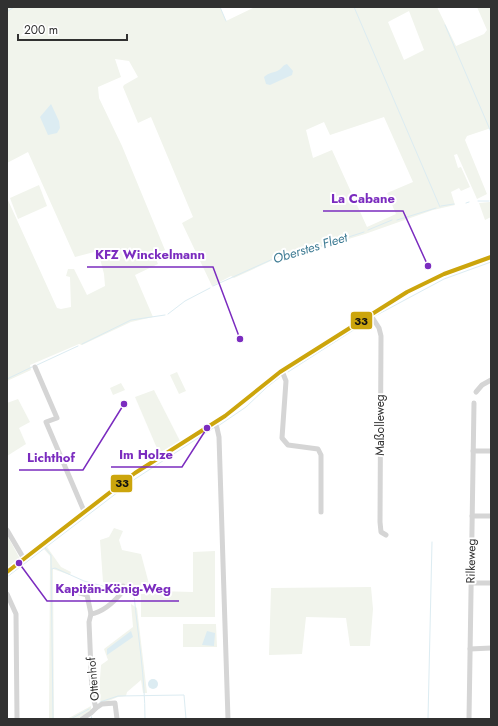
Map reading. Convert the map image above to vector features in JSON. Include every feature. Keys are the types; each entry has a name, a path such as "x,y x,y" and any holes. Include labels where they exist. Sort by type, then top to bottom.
{"street":[{"path":"7,572 135,473 216,426 267,381 282,371 407,292 444,274 491,257"},
{"name":"Maßolleweg","path":"370,314 379,328 381,336 380,522 381,532 386,535"},
{"path":"35,368 57,418 46,422 84,511"},
{"path":"282,371 286,381 282,438 288,445 318,449 321,455 321,512"},
{"path":"476,392 482,385 491,380"},
{"name":"Rilkeweg","path":"469,719 474,404"},
{"path":"216,426 228,719"},
{"path":"473,451 491,451"},
{"path":"472,516 491,516"},
{"path":"7,530 24,559"},
{"path":"471,582 491,583"},
{"path":"91,614 99,612 114,599 122,591 123,586"},
{"name":"Ottenhof","path":"66,589 87,595 91,614 89,622 92,693 96,708 102,704 115,703 117,719"},
{"path":"7,594 16,614 17,719"},
{"path":"470,649 491,648"},
{"path":"82,719 96,708"}],"shaded area":[{"path":"7,7 220,7 226,21 255,7 437,7 456,46 484,34 487,30 477,7 491,7 491,128 467,136 465,140 487,194 477,199 457,154 454,155 458,168 461,167 470,187 461,191 459,188 451,192 455,205 433,210 365,234 292,256 284,255 234,278 231,276 212,286 182,223 193,217 151,117 138,123 123,87 138,77 129,61 115,59 121,77 98,87 99,98 122,146 165,250 154,255 158,264 135,275 153,317 131,322 82,345 79,344 30,365 31,370 7,381 7,198 57,308 61,309 71,307 70,277 66,276 68,269 74,269 87,295 105,286 104,274 98,251 75,257 28,152 7,163","holes":["409,11 424,50 404,60 388,22","384,117 413,182 387,193 396,214 367,227 332,150 313,158 306,130 324,122 330,135"]},
{"path":"287,64 293,71 292,75 270,85 266,84 264,77 279,70"},
{"path":"51,104 59,121 60,128 57,133 48,135 40,117"},
{"path":"39,185 47,206 18,219 10,198"},
{"path":"490,202 491,217 485,220 479,203"},
{"path":"177,372 186,391 179,394 170,375"},
{"path":"121,383 125,390 113,395 110,388"},
{"path":"154,390 180,441 159,453 135,397"},
{"path":"18,399 30,422 19,428 26,444 7,456 7,403"},
{"path":"114,528 123,531 119,540 122,550 141,554 149,584 133,589 132,592 103,582 100,540 109,537"},
{"path":"7,535 20,559 7,569"},
{"path":"47,547 61,567 71,572 70,575 53,569 54,719 49,719 50,556 44,549"},
{"path":"215,551 215,617 141,617 141,594 155,594 156,591 193,592 193,552"},
{"path":"371,587 373,609 370,646 350,646 346,618 306,617 302,654 269,655 271,588"},
{"path":"131,604 137,608 147,693 143,693 141,680 127,692 126,696 118,697 101,704 99,692 101,665 108,660 104,649 133,627"},
{"path":"183,624 216,624 217,647 183,647"},
{"path":"131,631 133,637 107,655 107,649"},
{"path":"207,631 215,633 214,646 202,645"},
{"path":"153,679 158,684 153,689 148,684"},
{"path":"91,706 91,711 77,719 67,719"}],"waterway":[{"path":"7,12 14,7"},
{"path":"220,7 226,21"},
{"path":"354,7 440,207"},
{"path":"445,25 491,132"},
{"name":"Oberstes Fleet","path":"478,201 489,201"},
{"name":"Oberstes Fleet","path":"441,206 454,204"},
{"name":"Oberstes Fleet","path":"397,220 436,208"},
{"name":"Oberstes Fleet","path":"368,230 392,220"},
{"name":"Oberstes Fleet","path":"213,286 284,254 293,255 364,232"},
{"path":"375,316 444,279 491,262"},
{"name":"Oberstes Fleet","path":"168,314 185,301 210,288"},
{"name":"Oberstes Fleet","path":"82,344 131,320 165,315"},
{"path":"288,372 369,320"},
{"name":"Oberstes Fleet","path":"37,365 78,346"},
{"name":"Oberstes Fleet","path":"7,379 32,367"},
{"path":"218,426 246,407 280,377"},
{"path":"7,577 135,479 215,427"},
{"path":"428,719 432,542"},
{"path":"45,548 51,555 53,719"},
{"path":"52,569 55,568 84,581 121,591"},
{"path":"124,592 134,595 143,672 145,719"},
{"path":"100,702 118,696 184,695 186,719"},
{"path":"71,719 89,709"}],"transit line":[{"name":"33","path":"7,572 135,473 225,416 280,372 407,292 444,274 491,257"}],"place":[{"name":"La Cabane","path":"428,266"},
{"name":"KFZ Winckelmann","path":"240,339"},
{"name":"Lichthof","path":"124,404"},
{"name":"Im Holze","path":"207,428"},
{"name":"Kapitän-König-Weg","path":"19,563"}]}
